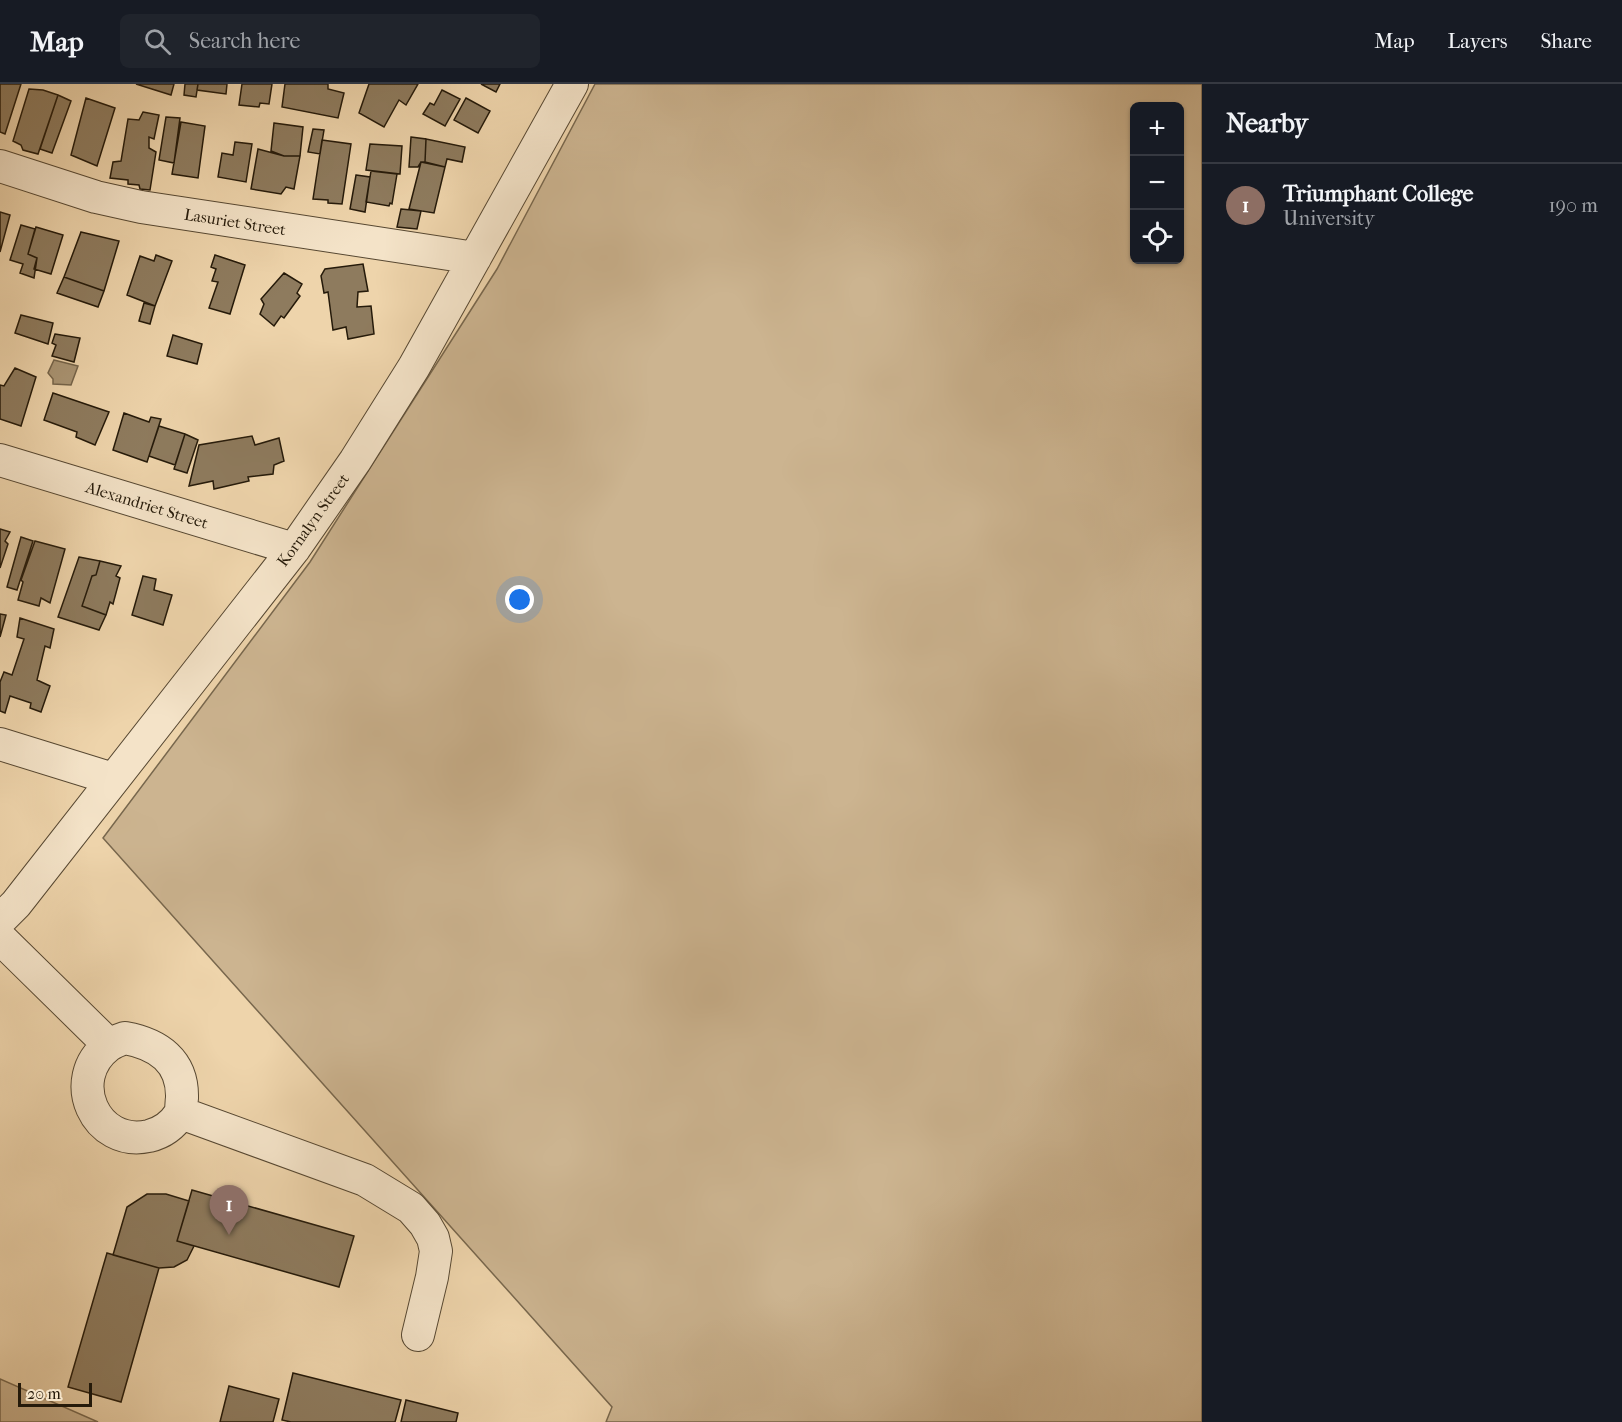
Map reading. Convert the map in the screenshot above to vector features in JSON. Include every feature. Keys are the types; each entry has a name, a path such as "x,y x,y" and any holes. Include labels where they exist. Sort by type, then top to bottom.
{"street":[{"name":"Kornalyn Street","path":"0,920 16,904 294,549 355,461 402,386 572,84"},
{"name":"Lasuriet Street","path":"0,166 96,197 141,207 475,258"},
{"name":"Alexandriet Street","path":"0,460 294,549"},
{"path":"0,744 113,779"},
{"path":"0,938 109,1045"},
{"path":"125,1038 145,1042 171,1059 182,1083 181,1113 170,1126 156,1134 140,1138 124,1136 109,1129 97,1118 89,1103 87,1087 89,1071 98,1056 109,1045 125,1038"},
{"path":"181,1113 365,1180 411,1208 429,1231 436,1251 418,1335"}],"shaded area":[{"path":"595,84 1202,84 1202,1422 606,1422 612,1407 103,838 310,562 497,269"},
{"path":"54,360 78,366 71,385 53,384 53,379 48,373"},
{"path":"0,1379 98,1422 0,1422"}],"building":[{"path":"0,84 21,84 5,134 0,132"},
{"path":"136,84 174,84 171,95"},
{"path":"185,84 198,84 196,97 184,95"},
{"path":"198,84 227,84 226,94 197,90"},
{"path":"242,84 272,84 269,104 260,103 259,107 239,105"},
{"path":"285,84 328,84 328,89 344,93 338,118 282,107"},
{"path":"369,84 418,84 406,105 399,100 384,127 359,113"},
{"path":"481,84 500,84 496,92"},
{"path":"29,89 43,90 58,95 38,154 23,150 21,145 13,141"},
{"path":"442,90 460,99 445,126 423,114 430,103 434,105"},
{"path":"58,95 71,101 52,153 40,149"},
{"path":"86,98 115,108 97,166 71,155"},
{"path":"466,98 490,111 478,133 454,120"},
{"path":"143,112 159,115 154,139 149,137 149,148 156,152 150,190 140,189 139,185 128,184 128,180 110,178 113,162 121,161 128,119 139,120"},
{"path":"166,117 180,118 174,163 159,160"},
{"path":"181,122 205,126 198,178 172,174"},
{"path":"274,123 303,127 300,156 284,156 271,151"},
{"path":"313,129 324,130 320,154 308,152"},
{"path":"411,137 426,139 425,162 421,162 418,167 409,167"},
{"path":"426,139 465,147 462,162 447,159 445,167 425,162"},
{"path":"322,140 351,144 342,204 313,199"},
{"path":"235,142 252,144 246,182 218,177 222,153 233,155"},
{"path":"370,144 402,146 400,174 366,170"},
{"path":"258,149 284,156 300,156 294,189 286,187 281,194 251,189"},
{"path":"421,162 445,167 434,213 409,209"},
{"path":"371,171 397,174 392,204 390,203 389,206 366,202"},
{"path":"356,175 370,177 365,212 350,209"},
{"path":"401,209 421,211 417,229 397,227"},
{"path":"0,212 10,215 0,252"},
{"path":"21,225 35,229 28,254 37,258 34,278 20,273 23,264 10,260"},
{"path":"36,227 63,235 51,274 34,269 37,258 28,254"},
{"path":"81,232 119,241 104,291 64,277"},
{"path":"156,255 172,261 155,306 127,295 140,256 154,261"},
{"path":"215,255 245,265 230,314 209,308 218,282 212,281 216,269 211,267"},
{"path":"363,264 368,291 358,292 357,307 371,306 374,334 348,339 346,327 333,330 328,292 324,293 321,276 325,269"},
{"path":"284,273 302,284 297,293 300,296 284,318 281,316 274,326 260,314 264,304 261,299"},
{"path":"64,277 104,291 98,307 57,293"},
{"path":"144,303 155,306 150,324 139,321"},
{"path":"21,315 53,323 48,344 15,333"},
{"path":"55,334 80,338 74,362 52,356 56,345 52,343"},
{"path":"173,335 202,344 197,364 167,356"},
{"path":"15,368 36,377 21,426 0,419 0,385 4,386"},
{"path":"53,393 109,412 95,445 76,437 77,432 44,420"},
{"path":"124,413 149,422 151,417 161,419 147,462 113,450"},
{"path":"159,426 185,434 175,465 149,456"},
{"path":"185,434 198,440 187,473 174,469"},
{"path":"252,436 255,445 279,438 284,461 274,465 273,474 248,477 249,481 214,489 213,481 189,486 199,445"},
{"path":"0,529 10,532 5,541 8,544 0,568"},
{"path":"21,537 33,541 17,590 7,587"},
{"path":"35,541 65,549 50,603 41,598 39,606 18,600 23,582 21,580"},
{"path":"79,557 100,561 96,575 92,576 82,606 106,615 99,630 58,617"},
{"path":"100,561 121,566 116,576 120,578 113,604 110,602 106,615 82,606 92,576 96,575"},
{"path":"143,576 156,579 154,590 172,595 163,625 132,615"},
{"path":"0,614 6,615 0,637"},
{"path":"20,618 54,629 50,648 45,646 37,680 50,686 41,712 30,708 31,703 10,696 5,713 0,711 0,682 4,672 12,675 24,639 17,637"},
{"path":"192,1190 354,1236 339,1287 177,1241"},
{"path":"147,1194 166,1194 189,1201 177,1241 194,1246 187,1260 174,1267 159,1268 113,1255 127,1207"},
{"path":"107,1253 159,1268 121,1402 68,1387"},
{"path":"293,1373 401,1400 395,1422 291,1422 282,1420"},
{"path":"229,1386 279,1399 273,1422 220,1422"},
{"path":"406,1400 458,1413 456,1422 401,1422"}],"place":[{"name":"Triumphant College","path":"229,1235"}]}
